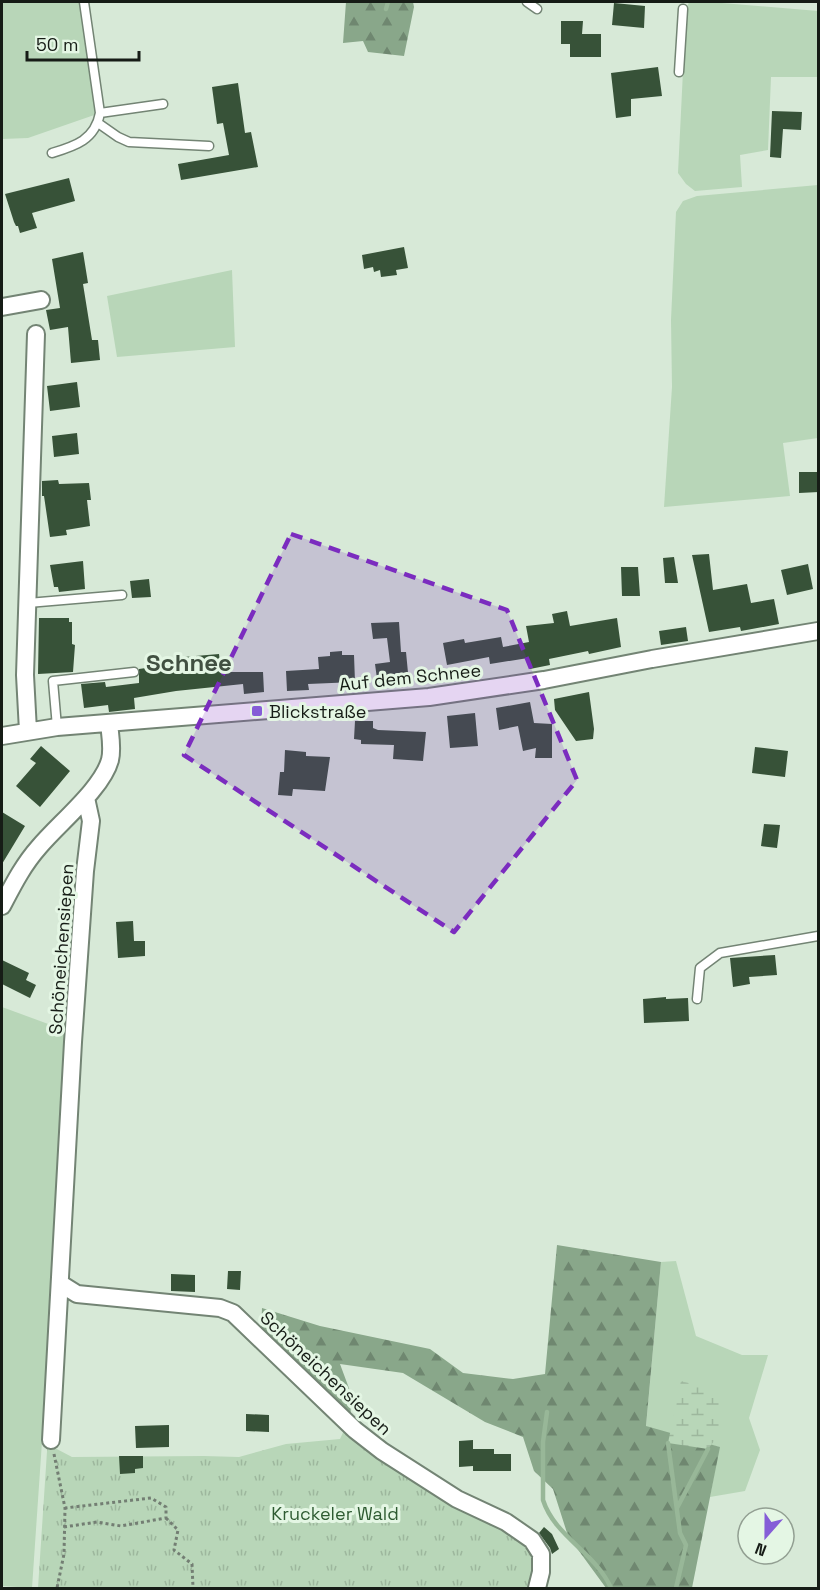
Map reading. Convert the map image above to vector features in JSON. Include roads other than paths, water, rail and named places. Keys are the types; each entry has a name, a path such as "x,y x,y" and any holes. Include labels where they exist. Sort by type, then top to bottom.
{"street":[{"path":"2,307 41,300"},
{"path":"28,731 25,675 36,334"},
{"name":"Auf dem Schnee","path":"2,736 57,727 440,695 544,680 819,631"},
{"path":"2,906 20,870 39,846 86,798 106,770 112,747 109,723"},
{"name":"Schöneichensiepen","path":"51,1440 73,1042 85,871 91,821 86,798"},
{"name":"Schöneichensiepen","path":"61,1284 77,1294 220,1308 233,1313 355,1430 382,1451 457,1499 506,1522 532,1540 541,1554 541,1572 537,1588"}],"lane":[{"path":"52,153 81,143 98,123 100,113 84,2"},
{"path":"527,2 537,9"},
{"path":"679,72 683,9"},
{"path":"100,113 163,104"},
{"path":"98,123 129,142 208,146"},
{"path":"28,603 122,595"},
{"path":"57,727 53,681 134,672"},
{"path":"697,999 700,968 720,953 819,936"}],"waterway":[{"path":"386,9 388,2"},
{"path":"547,1412 543,1442 543,1500 556,1524 595,1564 611,1588"},
{"path":"668,1443 680,1533 686,1545 676,1588"},
{"path":"677,1508 708,1449"}],"place":[{"name":"Blickstraße","path":"257,711"}],"district":[{"name":"Schnee","path":"189,662"}],"park label":[{"name":"Kruckeler Wald","path":"335,1513"}]}
